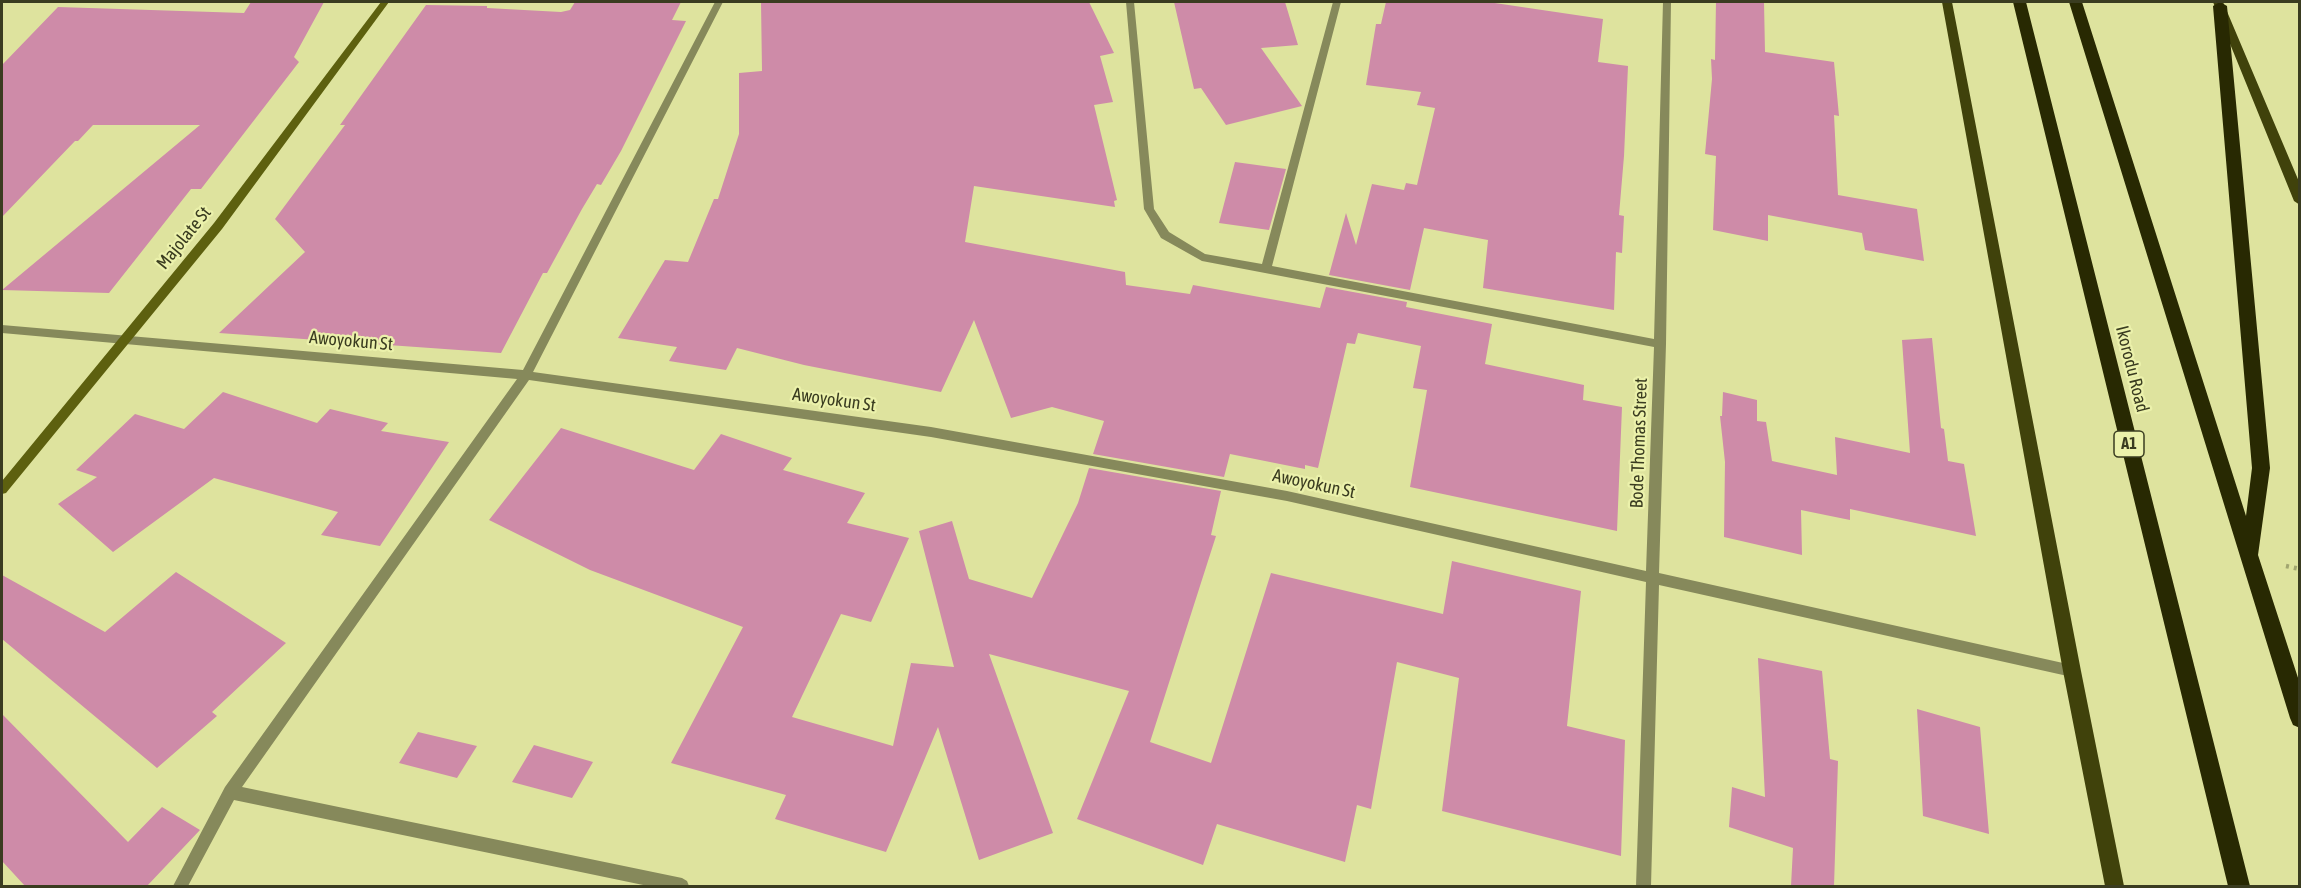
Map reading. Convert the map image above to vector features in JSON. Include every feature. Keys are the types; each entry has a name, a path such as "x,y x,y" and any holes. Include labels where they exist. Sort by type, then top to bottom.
{"highway":[{"name":"Ikorodu Road","path":"2019,2 2239,886"},
{"path":"2074,2 2300,718"},
{"path":"2218,4 2261,468 2250,558"}],"main road":[{"name":"Majolate St","path":"2,489 218,226 386,2"},
{"path":"1947,2 2072,671 2115,886"},
{"path":"2218,4 2300,201"}],"street":[{"path":"180,886 230,792 526,375 719,2"},
{"path":"1130,2 1149,208 1165,235 1202,257 1660,344"},
{"path":"1266,268 1337,2"},
{"name":"Bode Thomas Street","path":"1643,886 1660,344 1667,2"},
{"name":"Awoyokun St","path":"2,329 526,375 931,432 1276,494 2072,671"},
{"path":"230,792 682,886"}],"building":[{"path":"251,2 324,2 294,57 299,62 201,189 191,189 109,293 2,290 200,125 93,125 2,217 2,65 58,7 244,13"},
{"path":"575,2 681,2 672,20 686,21 621,151 601,185 597,184 547,273 543,273 501,353 219,333 305,252 275,219 345,125 340,125 426,5 487,6 487,8 561,12 570,10"},
{"path":"761,2 1089,2 1114,53 1100,56 1113,102 1094,105 1117,200 1114,201 1115,207 974,186 965,242 1125,272 1126,285 1190,294 1193,285 1320,308 1326,287 1407,302 1406,307 1492,324 1485,364 1584,385 1583,400 1622,407 1617,531 1410,487 1427,390 1413,388 1421,346 1358,333 1355,344 1347,343 1318,468 1305,465 1305,469 1230,454 1224,477 1093,454 1104,421 1052,407 1011,418 974,320 941,392 804,365 737,348 726,370 669,361 677,347 618,338 665,260 688,262 714,199 718,199 739,134 739,73 762,71"},
{"path":"1174,2 1285,2 1298,45 1261,48 1302,106 1226,125 1201,88 1194,89"},
{"path":"1386,2 1488,2 1603,19 1598,62 1628,66 1619,215 1624,216 1622,253 1616,252 1614,310 1483,288 1488,240 1424,228 1410,290 1329,275 1346,213 1356,245 1372,184 1404,190 1406,183 1417,185 1435,108 1417,105 1421,92 1366,85 1376,24 1381,24"},
{"path":"1716,2 1764,2 1765,52 1834,62 1839,116 1834,115 1838,195 1917,209 1924,261 1865,250 1862,233 1768,215 1768,241 1713,230 1716,156 1705,154 1712,79 1711,59 1715,60"},
{"path":"1235,162 1286,169 1269,230 1219,223"},
{"path":"1932,338 1941,428 1944,429 1948,461 1964,464 1976,536 1850,509 1850,520 1801,510 1802,555 1724,537 1725,462 1720,416 1722,416 1723,392 1757,400 1757,421 1766,422 1772,461 1837,475 1835,437 1910,453 1902,340"},
{"path":"223,392 317,423 330,409 388,423 381,431 449,442 380,546 321,535 338,512 214,478 113,552 58,504 97,477 76,470 135,414 184,429"},
{"path":"561,428 694,470 721,434 792,458 783,470 865,493 847,523 909,538 871,622 841,614 792,717 893,746 911,663 954,667 919,531 952,521 969,579 1032,598 1078,503 1089,468 1221,491 1211,535 1216,536 1150,742 1211,763 1271,573 1443,614 1452,561 1581,591 1567,726 1625,740 1621,856 1442,811 1459,678 1397,662 1371,809 1357,805 1345,862 1217,824 1203,865 1077,819 1129,691 989,654 1053,833 979,860 938,727 886,852 775,819 786,795 671,763 743,627 590,570 489,520"},
{"path":"176,572 286,643 212,712 217,716 157,768 2,639 2,575 105,632"},
{"path":"1758,658 1822,671 1830,759 1838,761 1834,886 1791,886 1793,848 1729,827 1732,787 1765,797"},
{"path":"1917,709 1980,727 1989,834 1923,816"},
{"path":"2,714 128,842 162,807 200,830 147,886 25,886 2,861"},
{"path":"418,732 477,746 457,778 399,763"},
{"path":"534,745 593,762 572,798 512,782"}]}
